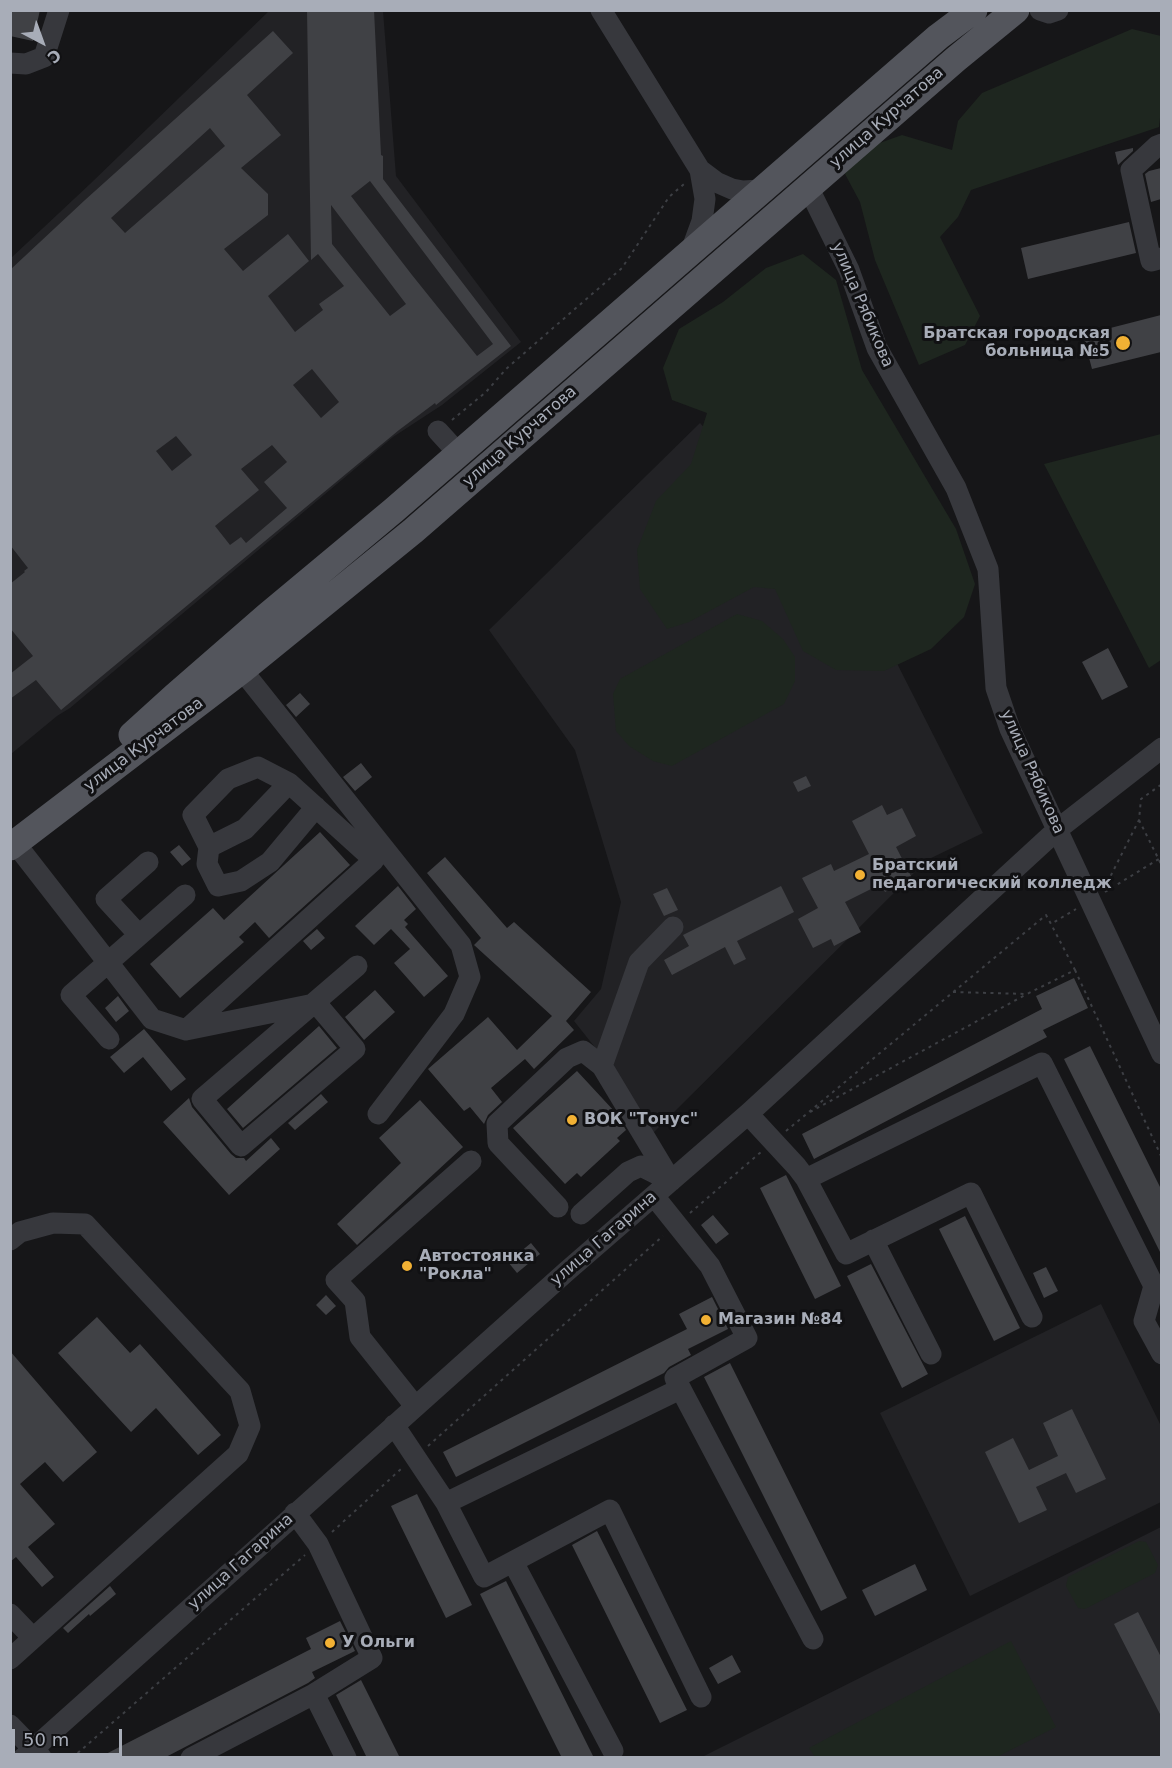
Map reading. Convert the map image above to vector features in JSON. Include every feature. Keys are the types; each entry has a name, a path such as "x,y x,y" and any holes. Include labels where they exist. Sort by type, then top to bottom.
{"main road":[{"path":"13,845 267,615 394,510 938,37 975,10"},
{"name":"улица Курчатова","path":"13,845 242,670 412,531 956,59 1016,10"},
{"path":"938,37 956,59"},
{"path":"394,510 412,531"}],"street":[{"path":"10,63 26,64 44,57 59,10"},
{"path":"601,10 705,199 702,221 691,251"},
{"path":"1040,10 1049,14 1058,10"},
{"path":"1161,144 1131,170 1151,261 1161,258"},
{"path":"693,176 732,189 761,190"},
{"name":"улица Рябикова","path":"808,187 849,270 877,348 956,488 988,569 996,688 1010,729 1161,1054"},
{"path":"438,431 458,453"},
{"path":"242,670 461,945 470,977 454,1014 378,1114"},
{"name":"улица Гагарина","path":"32,1755 394,1425 748,1114 1058,829 1161,748"},
{"path":"186,1030 374,860 290,783 258,767 228,779 193,815 209,847 207,864 218,886 241,881 270,862 316,807"},
{"path":"209,847 245,829 290,783"},
{"path":"13,845 152,1019 186,1030 316,1003"},
{"path":"139,935 106,899 148,862"},
{"path":"109,1039 71,995 185,895"},
{"path":"602,1066 639,962 673,927"},
{"path":"316,1003 355,1049 241,1146 202,1099 357,966"},
{"path":"558,1207 498,1143 497,1124 567,1058 583,1051 602,1066 671,1181"},
{"path":"806,1179 1042,1063 1154,1286 1144,1321 1161,1354"},
{"path":"748,1114 806,1179 846,1254 971,1193 1032,1317"},
{"path":"415,1407 360,1337 355,1301 336,1280 471,1161"},
{"path":"580,1214 628,1172 641,1166 671,1181"},
{"path":"654,1196 710,1266 747,1338 675,1378 813,1639"},
{"path":"10,1240 20,1232 53,1223 85,1224 240,1391 250,1426 238,1454 10,1659"},
{"path":"873,1240 931,1354"},
{"path":"446,1503 681,1389"},
{"path":"394,1425 446,1503 484,1577 610,1510 701,1697"},
{"path":"191,1758 314,1694 372,1658 318,1544 296,1514"},
{"path":"513,1562 613,1751"},
{"path":"10,1614 33,1638"},
{"path":"314,1694 346,1758"},
{"path":"10,1725 32,1755"}],"path":[{"path":"438,431 486,392 506,369 622,268 669,196 693,176"},
{"path":"1160,858 1102,894 1138,820 1141,799 1161,784"},
{"path":"1138,820 1160,858 1161,866"},
{"path":"1052,924 1091,900"},
{"path":"773,1141 1046,915 1075,970 1161,1158"},
{"path":"805,1115 1075,970"},
{"path":"953,992 1027,994"}],"shaded area":[{"path":"269,11 383,11 396,176 521,342 442,405 393,437 70,708 11,754 11,258"},
{"path":"1132,29 1161,36 1162,100 1159,127 971,190 958,217 940,237 980,316 965,345 919,365 875,260 860,202 845,174 860,150 902,135 952,150 958,121 982,93"},
{"path":"803,254 836,280 862,370 956,529 975,584 964,617 931,649 884,671 836,670 803,651 775,589 754,587 689,622 667,629 640,589 637,550 656,501 691,464 707,413 672,400 663,368 679,329 723,302 766,268"},
{"path":"700,423 875,620 983,833 927,860 652,1134 613,1070 574,1021 601,989 621,902 575,750 489,630"},
{"path":"1161,434 1161,660 1149,668 1044,464"},
{"path":"737,614 762,621 783,639 795,657 795,681 784,704 672,766 653,761 629,746 616,731 613,694 620,679"},
{"path":"1101,1304 1161,1426 1161,1502 970,1596 880,1413"},
{"path":"1161,1527 1161,1757 702,1757"},
{"path":"1139,1541 1146,1542 1158,1565 1155,1573 1085,1609 1078,1608 1066,1586 1068,1577"},
{"path":"1011,1641 1056,1727 997,1757 815,1757 809,1748"}],"building":[{"path":"10,10 40,10 33,41 10,36"},
{"path":"307,10 374,10 383,179 511,346 436,405 435,403 399,430 61,710 36,680 10,699 10,674 33,656 10,628 10,584 28,568 10,545 10,270 273,31 293,53 247,95 281,135 241,168 268,194 268,215 224,249 243,271 288,234 309,261 268,296 295,332 323,310 319,304 344,286 318,254 311,260","holes":["210,128 225,146 125,233 111,218","370,181 493,344 477,356 351,196","331,205 406,304 390,316 332,244","312,369 339,402 321,418 293,385","176,436 192,455 172,471 156,451","272,445 287,462 264,482 287,508 246,543 241,537 230,545 215,526 259,490 241,469"]},
{"path":"1133,148 1133,151 1118,165 1115,152"},
{"path":"1161,168 1161,199 1151,202 1145,174"},
{"path":"1129,222 1136,253 1028,279 1021,248"},
{"name":"Братская городская больница №5","path":"1161,315 1161,352 1092,369 1083,335"},
{"path":"1108,648 1128,687 1102,700 1082,662"},
{"path":"300,693 310,704 296,717 286,705"},
{"path":"361,763 372,777 355,791 343,777"},
{"path":"806,776 811,786 798,792 793,782"},
{"name":"Братский педагогический колледж","path":"882,805 887,815 902,808 916,836 896,847 912,878 885,892 881,884 845,902 861,932 834,946 831,939 813,948 798,919 818,908 802,878 831,864 834,871 869,854 852,821"},
{"path":"320,832 350,865 269,938 255,922 239,937 244,942 180,998 150,964 213,908 224,920"},
{"path":"179,845 191,859 182,866 170,852"},
{"path":"445,857 507,928 514,922 591,992 566,1021 574,1030 534,1069 525,1059 491,1088 502,1102 488,1115 484,1124 470,1107 464,1111 428,1069 488,1017 517,1050 552,1016 474,945 481,938 427,873"},
{"path":"398,886 416,909 404,920 408,924 405,927 448,976 424,997 394,963 410,949 391,929 374,945 355,926"},
{"path":"781,886 794,912 737,941 746,959 734,965 725,947 672,975 664,960 689,946 683,935"},
{"path":"667,888 678,910 664,916 653,894"},
{"path":"317,929 325,938 311,950 303,941"},
{"path":"1074,978 1088,1008 1043,1030 1047,1037 814,1159 802,1134 1042,1009 1036,996"},
{"path":"375,990 395,1012 364,1040 345,1017"},
{"path":"118,996 129,1011 116,1022 105,1008"},
{"path":"319,1026 337,1048 243,1128 227,1109"},
{"path":"144,1029 186,1079 171,1091 143,1057 124,1073 110,1057"},
{"path":"1090,1046 1161,1189 1161,1254 1064,1059"},
{"name":"ВОК \"Тонус\"","path":"577,1071 615,1112 626,1130 617,1138 620,1141 581,1177 577,1173 565,1184 513,1128"},
{"path":"321,1094 328,1102 295,1130 288,1123"},
{"path":"189,1098 192,1107 236,1158 244,1158 246,1161 271,1138 280,1149 229,1195 163,1122"},
{"path":"420,1100 463,1147 357,1245 337,1224 401,1163 379,1138"},
{"path":"786,1175 841,1286 815,1299 760,1188"},
{"path":"713,1215 729,1234 716,1244 701,1225"},
{"path":"965,1216 1020,1328 994,1341 939,1229"},
{"path":"531,1243 540,1254 517,1273 508,1262"},
{"path":"871,1264 928,1374 902,1388 847,1276"},
{"path":"1046,1267 1058,1291 1044,1298 1033,1273"},
{"path":"326,1295 336,1306 326,1315 316,1305"},
{"path":"712,1297 728,1329 688,1349 691,1355 669,1367 664,1373 456,1477 443,1452 687,1329 679,1314"},
{"path":"97,1317 130,1353 140,1344 221,1435 198,1455 156,1408 131,1432 58,1353"},
{"path":"10,1351 97,1452 63,1482 45,1462 20,1484 55,1524 28,1547 54,1577 42,1587 16,1557 10,1562"},
{"path":"730,1363 847,1598 821,1611 704,1377"},
{"path":"1072,1409 1106,1479 1076,1493 1066,1473 1036,1487 1047,1510 1019,1523 985,1452 1013,1438 1029,1470 1058,1456 1043,1423"},
{"path":"417,1494 472,1605 446,1618 391,1506"},
{"path":"597,1531 687,1710 660,1723 572,1545"},
{"path":"915,1564 927,1590 875,1616 862,1590"},
{"path":"506,1581 594,1758 562,1758 480,1594"},
{"path":"110,1586 116,1594 68,1633 63,1628"},
{"path":"1138,1612 1161,1657 1161,1716 1114,1624"},
{"path":"340,1621 355,1651 312,1672 315,1678 308,1683 164,1758 98,1758 311,1649 306,1638"},
{"path":"732,1655 741,1672 718,1684 709,1668"},
{"path":"361,1680 400,1758 367,1758 336,1695"}],"place":[{"name":"Братская городская больница №5","path":"1123,343"},
{"name":"Братский педагогический колледж","path":"860,875"},
{"name":"ВОК \"Тонус\"","path":"572,1120"},
{"name":"Автостоянка \"Рокла\"","path":"407,1266"},
{"name":"Магазин №84","path":"706,1320"},
{"name":"У Ольги","path":"330,1643"}]}
